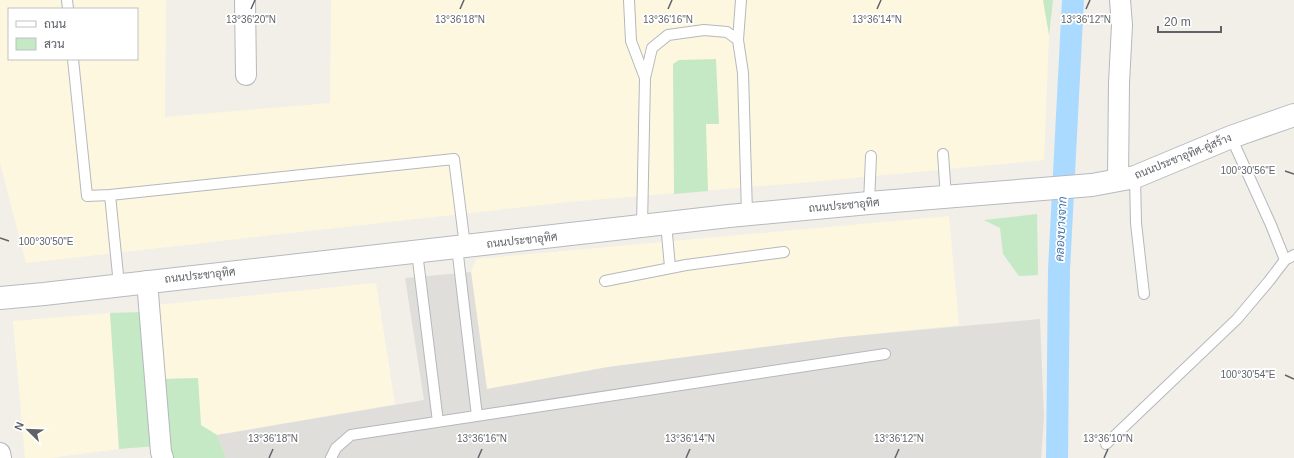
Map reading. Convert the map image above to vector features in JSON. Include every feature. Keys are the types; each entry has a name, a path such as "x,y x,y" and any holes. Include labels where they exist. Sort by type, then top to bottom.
{"main road":[{"name":"ถนนประชาอุทิศ-คู่สร้าง","path":"1045,189 1092,186 1126,178 1231,137 1294,115"},
{"name":"ถนนประชาอุทิศ","path":"0,298 748,214 1045,189"}],"street":[{"path":"245,0 246,75"},
{"path":"1120,0 1122,25 1119,82 1126,178"},
{"path":"147,282 163,458"},
{"path":"0,453 0,458"}],"lane":[{"path":"629,0 631,41 645,78"},
{"path":"741,0 738,40 743,73 748,214"},
{"path":"642,226 645,78 652,48 668,35 704,30 727,32 738,40"},
{"path":"73,60 87,196 110,195 454,159 477,416"},
{"path":"1231,137 1271,225 1285,260"},
{"path":"943,154 946,197"},
{"path":"869,203 871,156"},
{"path":"1126,178 1136,223 1144,294"},
{"path":"110,195 119,285"},
{"path":"666,223 670,267"},
{"path":"417,252 438,422"},
{"path":"605,281 670,267 784,252"},
{"path":"1106,444 1237,319 1285,260 1294,255"},
{"path":"331,458 336,448 351,435 885,354"}],"shaded area":[{"path":"0,0 166,0 165,117 330,103 331,0 1043,0 1049,35 1044,160 811,182 568,202 26,263 0,163"},
{"path":"949,216 959,325 843,337 608,367 487,389 471,272 476,259"},
{"path":"471,272 487,389 608,367 843,337 1040,319 1044,417 1041,458 226,458 217,435 424,400 405,278"},
{"path":"376,283 395,404 217,435 201,425 198,378 163,379 155,305"},
{"path":"110,313 119,449 49,458 25,458 13,321"}],"green space":[{"path":"1043,0 1053,0 1049,35"},
{"path":"716,59 719,124 706,124 708,191 674,194 673,64 679,60"},
{"path":"1037,214 1038,275 1019,276 1003,254 1000,228 984,220"},
{"path":"143,312 156,446 119,449 110,313"},
{"path":"198,378 201,425 217,435 226,458 172,458 163,379"}],"waterway":[{"name":"คลองบางจาก","path":"1057,458 1059,270 1073,0"}]}
